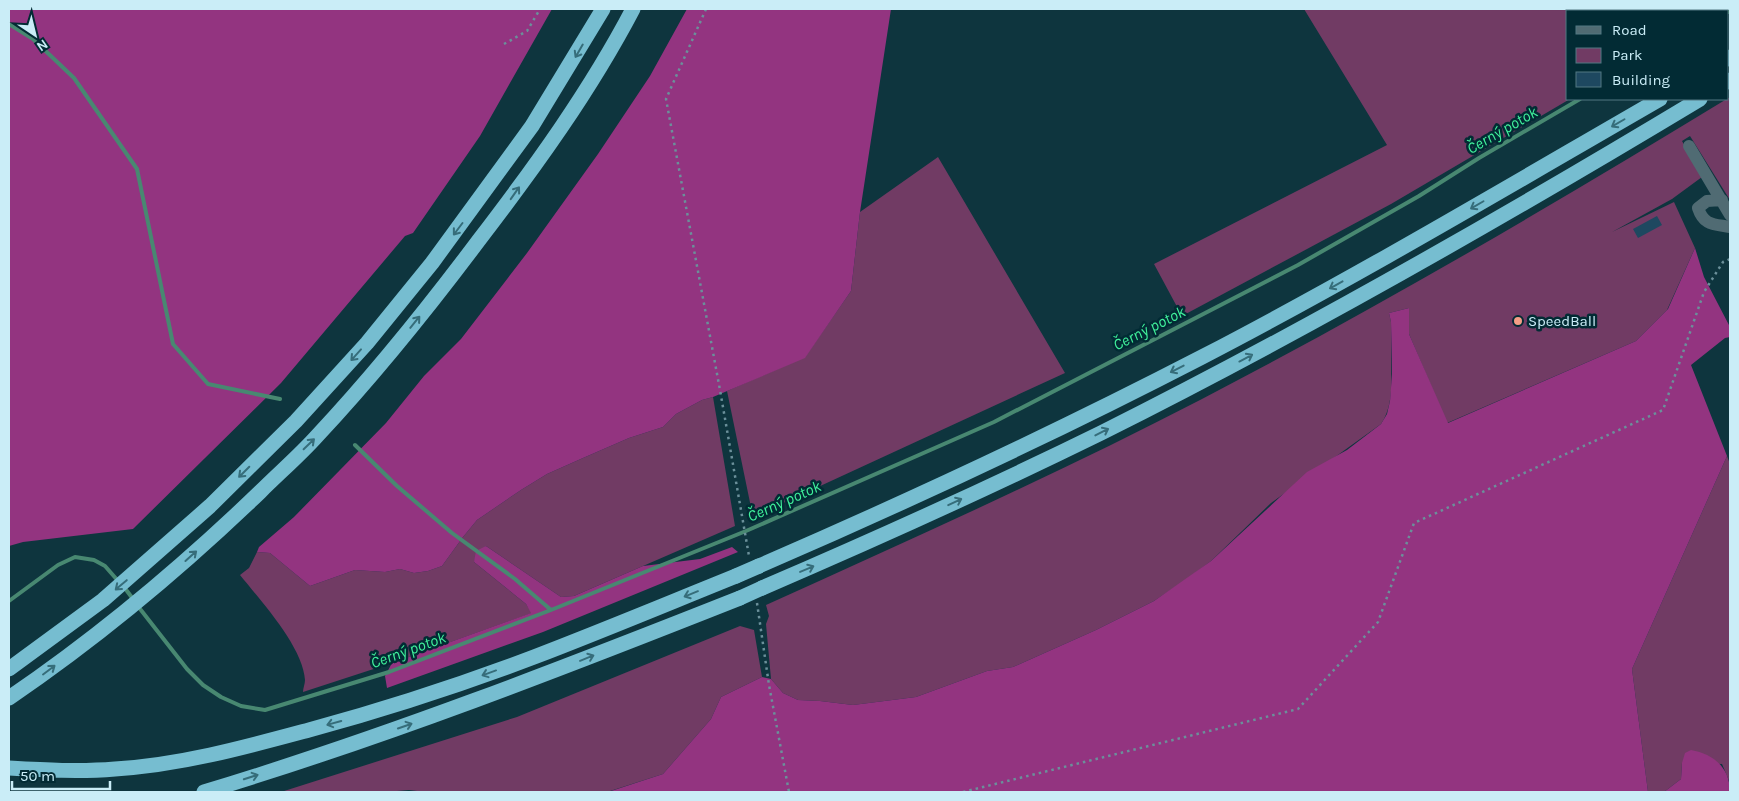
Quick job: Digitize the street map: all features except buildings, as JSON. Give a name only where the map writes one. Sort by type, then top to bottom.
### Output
[{"type":"highway","points":[[9,669],[103,600],[210,506],[283,434],[367,343],[432,263],[532,126],[603,9]]},
{"type":"highway","points":[[9,698],[155,589],[225,526],[316,437],[385,360],[511,199],[569,115],[633,9]]},
{"type":"highway","points":[[9,768],[115,770],[162,764],[252,745],[369,714],[535,657],[736,576],[754,561],[975,470],[1204,356],[1444,224],[1658,100]]},
{"type":"highway","points":[[204,792],[436,715],[541,676],[740,598],[867,543],[984,489],[1109,429],[1214,375],[1455,243],[1698,100]]},
{"type":"street","points":[[1689,146],[1730,215]]},
{"type":"street","points":[[1722,200],[1706,201],[1698,208],[1701,216],[1708,223],[1730,227]]},
{"type":"path","points":[[504,44],[527,30],[540,9]]},
{"type":"path","points":[[706,9],[666,99],[754,561]]},
{"type":"path","points":[[963,792],[1298,709],[1378,622],[1414,523],[1663,410],[1704,292],[1723,262],[1730,258]]},
{"type":"path","points":[[758,608],[769,685],[788,792]]},
{"type":"green space","points":[[1304,9],[1595,10],[1566,10],[1566,100],[1568,100],[1391,204],[1182,316],[1154,264],[1387,145]]},
{"type":"green space","points":[[1729,98],[1730,200],[1690,136],[1682,141],[1702,177],[1672,199],[1612,232],[1674,202],[1695,248],[1667,310],[1636,341],[1447,423],[1409,334],[1409,308],[1389,313],[1391,322],[1391,392],[1388,409],[1381,424],[1271,503],[1211,561],[1154,601],[1096,630],[1013,667],[987,671],[916,697],[853,705],[798,700],[783,693],[771,679],[766,624],[769,616],[766,605],[1040,479],[1269,364],[1469,252],[1725,100],[1729,100]]},
{"type":"green space","points":[[938,157],[1065,373],[753,517],[727,391],[805,357],[851,291],[860,212]]},
{"type":"green space","points":[[713,397],[735,526],[574,596],[561,597],[486,546],[474,562],[526,604],[532,613],[392,663],[303,692],[305,680],[297,653],[280,625],[240,575],[249,568],[257,552],[270,553],[310,586],[355,570],[385,572],[400,569],[414,573],[442,566],[477,520],[521,490],[547,474],[583,458],[629,438],[663,427],[676,414],[702,400]]},
{"type":"green space","points":[[1727,456],[1730,464],[1730,783],[1722,764],[1682,763],[1681,779],[1664,792],[1648,792],[1632,669]]},
{"type":"green space","points":[[740,626],[754,630],[762,677],[721,697],[711,719],[663,774],[607,792],[425,792],[409,790],[385,792],[281,792],[517,717]]},
{"type":"shaded area","points":[[9,9],[552,9],[480,136],[413,233],[405,236],[281,383],[133,529],[23,542],[9,546]]},
{"type":"shaded area","points":[[687,9],[891,9],[860,212],[851,291],[805,358],[702,400],[676,414],[663,427],[629,438],[547,474],[477,520],[442,566],[428,571],[414,573],[400,569],[385,572],[355,570],[310,586],[270,553],[257,552],[259,547],[294,517],[386,423],[424,376],[461,339],[527,253],[598,154],[650,76]]},
{"type":"shaded area","points":[[1695,248],[1704,277],[1730,327],[1730,337],[1725,338],[1691,365],[1727,456],[1632,669],[1648,792],[608,792],[663,774],[711,719],[721,697],[762,677],[771,679],[783,693],[798,700],[853,705],[916,697],[987,671],[1013,667],[1096,630],[1154,601],[1211,561],[1307,472],[1347,450],[1381,424],[1387,414],[1390,401],[1392,374],[1391,322],[1389,313],[1409,308],[1409,334],[1448,423],[1636,341],[1668,309]]},
{"type":"shaded area","points":[[486,546],[561,597],[574,596],[643,566],[700,559],[732,547],[738,552],[543,632],[387,688],[385,676],[392,663],[531,613],[526,604],[474,562],[476,551]]},
{"type":"shaded area","points":[[1691,750],[1707,755],[1724,769],[1730,792],[1664,792],[1681,779],[1685,753]]},
{"type":"waterway","points":[[9,24],[33,39],[74,78],[137,169],[173,344],[208,384],[280,399]]},
{"type":"waterway","name":"Černý potok","points":[[137,605],[187,669],[203,685],[221,697],[241,706],[265,710],[389,672],[551,610],[746,531],[994,422],[1298,265],[1419,196],[1479,158],[1578,100]]},
{"type":"waterway","points":[[355,445],[397,486],[452,533],[515,579],[551,610]]},
{"type":"waterway","name":"Černý potok","points":[[9,601],[58,565],[75,557],[94,560],[105,566],[119,582]]},
{"type":"waterway","name":"Černý potok","points":[[124,587],[133,599]]},
{"type":"place","name":"SpeedBall","points":[[1518,321]]}]
